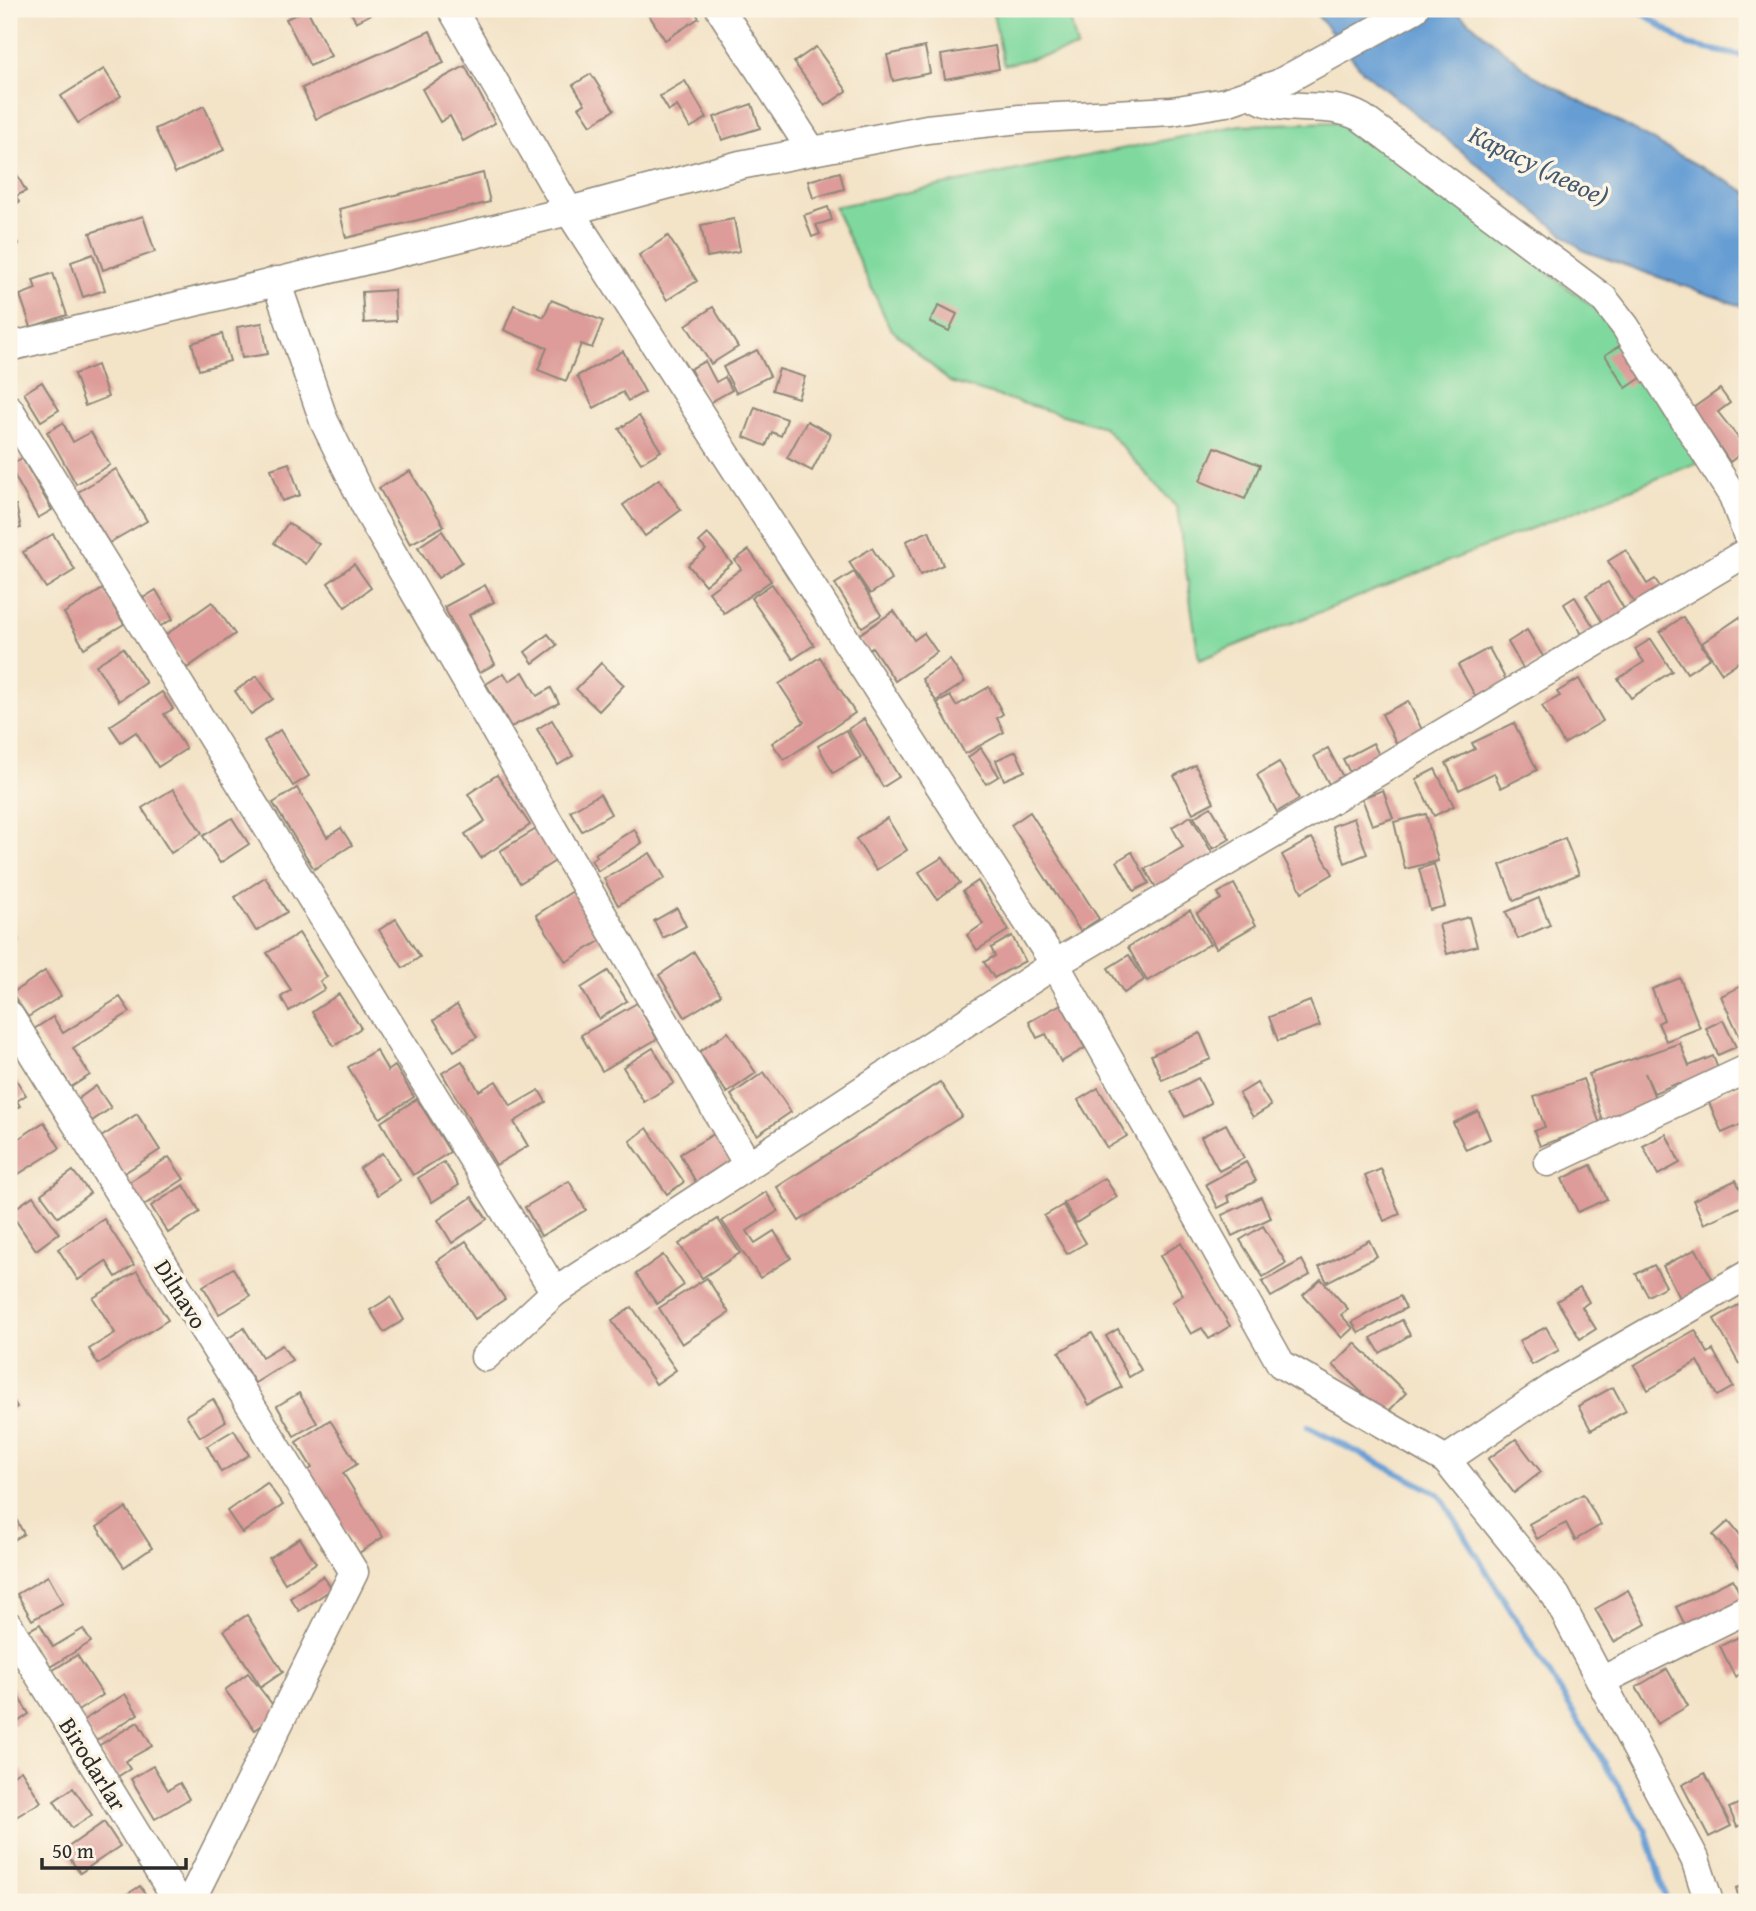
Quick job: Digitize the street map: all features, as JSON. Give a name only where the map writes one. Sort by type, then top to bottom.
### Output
[{"type":"street","points":[[452,9],[569,211],[1055,964],[1281,1364],[1446,1460],[1556,1596],[1603,1680],[1700,1871],[1709,1902]]},
{"type":"street","points":[[720,9],[811,151]]},
{"type":"street","points":[[9,347],[569,211],[740,165],[927,130],[1020,119],[1172,111],[1252,94],[1320,63],[1414,9]]},
{"type":"street","points":[[1252,94],[1266,105],[1348,110],[1363,118],[1604,299],[1625,326],[1733,496],[1747,534]]},
{"type":"street","points":[[276,281],[324,421],[370,515],[748,1164]]},
{"type":"street","points":[[9,409],[555,1292]]},
{"type":"street","points":[[485,1357],[555,1292],[1055,964],[1747,552]]},
{"type":"street","name":"Dilnavo","points":[[9,1016],[354,1572],[190,1902]]},
{"type":"street","points":[[1548,1162],[1747,1069]]},
{"type":"street","points":[[1446,1460],[1555,1386],[1747,1275]]},
{"type":"street","points":[[1603,1680],[1747,1609]]},
{"type":"street","name":"Birodarlar","points":[[9,1626],[178,1902]]},
{"type":"green space","points":[[992,9],[1068,9],[1077,48],[1004,65]]},
{"type":"green space","points":[[1339,122],[1388,152],[1603,314],[1699,462],[1199,660],[1177,508],[1104,427],[950,382],[890,328],[834,207],[1240,125]]},
{"type":"water","name":"Карасу (левое)","points":[[1312,9],[1454,9],[1533,75],[1747,192],[1747,308],[1584,251],[1363,71]]},
{"type":"building","points":[[307,9],[331,56],[310,66],[286,19]]},
{"type":"building","points":[[349,9],[381,9],[356,22]]},
{"type":"building","points":[[645,9],[693,9],[699,18],[665,40]]},
{"type":"building","points":[[430,31],[444,63],[316,119],[302,88]]},
{"type":"building","points":[[995,46],[999,69],[945,79],[941,55]]},
{"type":"building","points":[[816,47],[847,91],[825,106],[794,62]]},
{"type":"building","points":[[925,47],[930,73],[893,81],[887,55]]},
{"type":"building","points":[[465,66],[495,123],[463,141],[450,116],[440,122],[422,89]]},
{"type":"building","points":[[104,69],[121,96],[78,123],[61,96]]},
{"type":"building","points":[[591,74],[614,110],[591,125],[579,107],[585,104],[573,85]]},
{"type":"building","points":[[685,81],[707,118],[690,128],[677,106],[669,111],[660,96]]},
{"type":"building","points":[[752,104],[760,128],[722,140],[714,117]]},
{"type":"building","points":[[204,106],[224,150],[175,173],[155,129]]},
{"type":"building","points":[[9,161],[26,191],[16,196],[19,202],[9,208]]},
{"type":"building","points":[[840,172],[844,189],[813,198],[808,181]]},
{"type":"building","points":[[483,173],[490,202],[346,238],[339,209]]},
{"type":"building","points":[[828,207],[832,220],[816,225],[820,234],[812,237],[804,215]]},
{"type":"building","points":[[143,216],[155,252],[103,270],[90,233]]},
{"type":"building","points":[[734,219],[740,251],[707,257],[701,225]]},
{"type":"building","points":[[9,230],[19,244],[9,251]]},
{"type":"building","points":[[668,236],[697,281],[667,300],[639,255]]},
{"type":"building","points":[[93,254],[105,290],[83,297],[71,262]]},
{"type":"building","points":[[53,273],[67,315],[31,327],[20,295],[36,289],[33,280]]},
{"type":"building","points":[[394,290],[396,321],[364,323],[362,292]]},
{"type":"building","points":[[551,300],[603,321],[592,348],[581,344],[566,381],[538,370],[547,348],[504,330],[514,305],[544,317]]},
{"type":"building","points":[[939,305],[957,314],[949,331],[930,322]]},
{"type":"building","points":[[713,307],[738,347],[711,364],[686,325]]},
{"type":"building","points":[[262,323],[268,354],[242,358],[237,327]]},
{"type":"building","points":[[222,334],[230,361],[199,370],[192,343]]},
{"type":"building","points":[[1621,345],[1641,378],[1626,388],[1605,355]]},
{"type":"building","points":[[757,350],[770,376],[736,393],[723,367]]},
{"type":"building","points":[[623,351],[645,392],[628,401],[623,392],[594,408],[577,376]]},
{"type":"building","points":[[705,361],[716,382],[725,377],[732,390],[709,403],[690,369]]},
{"type":"building","points":[[97,365],[108,397],[85,406],[74,374]]},
{"type":"building","points":[[779,369],[805,377],[798,398],[772,390]]},
{"type":"building","points":[[42,382],[59,410],[41,421],[24,393]]},
{"type":"building","points":[[1720,389],[1730,403],[1718,412],[1747,449],[1730,462],[1693,408]]},
{"type":"building","points":[[755,407],[787,419],[781,436],[772,432],[766,446],[744,437]]},
{"type":"building","points":[[639,416],[661,451],[641,463],[619,429]]},
{"type":"building","points":[[807,421],[831,434],[812,471],[787,458]]},
{"type":"building","points":[[63,423],[73,442],[91,432],[110,465],[76,484],[47,432]]},
{"type":"building","points":[[1215,447],[1260,465],[1245,499],[1200,481]]},
{"type":"building","points":[[1747,456],[1747,475],[1739,460]]},
{"type":"building","points":[[22,458],[52,510],[38,518],[9,466]]},
{"type":"building","points":[[289,463],[300,495],[282,501],[271,469]]},
{"type":"building","points":[[116,469],[147,521],[109,543],[78,492]]},
{"type":"building","points":[[410,471],[444,526],[410,544],[379,488]]},
{"type":"building","points":[[659,479],[681,510],[645,536],[623,505]]},
{"type":"building","points":[[16,505],[21,528],[9,531],[9,507]]},
{"type":"building","points":[[288,523],[319,544],[306,564],[274,543]]},
{"type":"building","points":[[442,531],[462,562],[438,578],[418,547]]},
{"type":"building","points":[[929,531],[943,565],[920,575],[906,541]]},
{"type":"building","points":[[53,534],[75,570],[46,588],[23,552]]},
{"type":"building","points":[[708,534],[732,563],[705,585],[688,565],[706,550],[699,542]]},
{"type":"building","points":[[872,548],[892,580],[870,594],[849,562]]},
{"type":"building","points":[[749,550],[771,581],[724,613],[709,592],[741,569],[735,560]]},
{"type":"building","points":[[1626,550],[1647,584],[1655,579],[1663,591],[1637,607],[1608,561]]},
{"type":"building","points":[[354,564],[371,588],[345,607],[328,583]]},
{"type":"building","points":[[854,572],[881,615],[862,627],[835,584]]},
{"type":"building","points":[[1608,582],[1627,614],[1605,627],[1586,595]]},
{"type":"building","points":[[772,584],[814,645],[793,659],[751,598]]},
{"type":"building","points":[[485,585],[494,602],[469,615],[495,664],[479,673],[444,607]]},
{"type":"building","points":[[103,589],[124,624],[84,648],[64,613]]},
{"type":"building","points":[[156,590],[173,619],[159,627],[143,598]]},
{"type":"building","points":[[1575,597],[1595,629],[1583,636],[1564,604]]},
{"type":"building","points":[[212,602],[235,634],[187,668],[164,636]]},
{"type":"building","points":[[894,611],[914,640],[924,633],[937,652],[895,681],[872,647],[867,651],[857,636]]},
{"type":"building","points":[[1683,617],[1710,658],[1687,673],[1660,632]]},
{"type":"building","points":[[1740,617],[1747,628],[1747,656],[1722,673],[1702,643]]},
{"type":"building","points":[[1527,630],[1544,658],[1524,670],[1508,642]]},
{"type":"building","points":[[548,634],[557,645],[533,663],[525,652]]},
{"type":"building","points":[[1651,639],[1672,671],[1631,698],[1618,679],[1644,662],[1635,649]]},
{"type":"building","points":[[123,648],[146,683],[119,701],[96,665]]},
{"type":"building","points":[[1489,648],[1507,682],[1477,699],[1458,665]]},
{"type":"building","points":[[820,657],[855,713],[784,760],[772,743],[804,722],[779,684]]},
{"type":"building","points":[[950,660],[965,682],[936,701],[922,679]]},
{"type":"building","points":[[601,663],[624,685],[599,711],[576,689]]},
{"type":"building","points":[[523,672],[537,696],[551,688],[559,703],[511,727],[486,684],[504,673],[509,681]]},
{"type":"building","points":[[257,676],[273,699],[251,714],[235,691]]},
{"type":"building","points":[[1579,679],[1603,721],[1564,744],[1542,706],[1560,696],[1557,692]]},
{"type":"building","points":[[989,687],[1003,714],[997,718],[1004,732],[965,754],[937,703],[950,696],[956,706]]},
{"type":"building","points":[[162,692],[173,709],[164,714],[186,749],[158,767],[136,732],[121,742],[110,726]]},
{"type":"building","points":[[1408,701],[1424,734],[1398,747],[1382,714]]},
{"type":"building","points":[[864,719],[899,777],[883,787],[848,729]]},
{"type":"building","points":[[552,720],[573,756],[558,765],[537,729]]},
{"type":"building","points":[[1514,723],[1537,770],[1501,788],[1494,773],[1459,790],[1446,763],[1475,749],[1472,743]]},
{"type":"building","points":[[280,730],[309,776],[293,786],[264,741]]},
{"type":"building","points":[[846,730],[861,757],[833,773],[818,746]]},
{"type":"building","points":[[1373,743],[1382,761],[1352,777],[1343,759]]},
{"type":"building","points":[[981,748],[999,776],[986,784],[968,757]]},
{"type":"building","points":[[1328,748],[1345,781],[1331,788],[1314,756]]},
{"type":"building","points":[[1016,751],[1025,771],[1004,780],[996,760]]},
{"type":"building","points":[[1279,762],[1299,799],[1277,812],[1257,775]]},
{"type":"building","points":[[1195,765],[1214,802],[1193,813],[1174,776]]},
{"type":"building","points":[[1435,769],[1454,806],[1434,816],[1416,779]]},
{"type":"building","points":[[497,775],[530,825],[481,858],[465,834],[485,821],[468,794]]},
{"type":"building","points":[[297,788],[327,837],[341,828],[352,845],[314,869],[273,803]]},
{"type":"building","points":[[173,789],[202,833],[171,853],[142,808]]},
{"type":"building","points":[[1383,790],[1393,818],[1372,825],[1362,798]]},
{"type":"building","points":[[600,794],[611,814],[582,831],[570,811]]},
{"type":"building","points":[[1211,807],[1230,839],[1213,849],[1194,817]]},
{"type":"building","points":[[1030,812],[1099,919],[1080,931],[1011,825]]},
{"type":"building","points":[[1426,814],[1438,861],[1405,869],[1394,822]]},
{"type":"building","points":[[1191,816],[1215,858],[1158,891],[1145,869],[1183,847],[1172,827]]},
{"type":"building","points":[[232,818],[249,844],[220,863],[203,836]]},
{"type":"building","points":[[887,818],[907,850],[876,870],[856,839]]},
{"type":"building","points":[[1354,818],[1367,854],[1345,863],[1332,826]]},
{"type":"building","points":[[538,828],[557,860],[520,883],[500,851]]},
{"type":"building","points":[[634,829],[642,843],[598,871],[591,860],[597,856],[595,854]]},
{"type":"building","points":[[1312,838],[1333,874],[1302,892],[1282,855]]},
{"type":"building","points":[[1565,838],[1579,874],[1514,901],[1500,865]]},
{"type":"building","points":[[1132,852],[1149,883],[1134,891],[1117,861]]},
{"type":"building","points":[[650,853],[665,878],[618,905],[604,879]]},
{"type":"building","points":[[943,857],[960,883],[937,899],[919,872]]},
{"type":"building","points":[[1434,864],[1445,906],[1430,910],[1419,869]]},
{"type":"building","points":[[265,877],[287,912],[256,931],[235,897]]},
{"type":"building","points":[[978,881],[1009,930],[977,950],[967,935],[983,924],[963,891]]},
{"type":"building","points":[[1234,884],[1256,925],[1216,948],[1197,913],[1221,899],[1218,893]]},
{"type":"building","points":[[573,891],[603,939],[566,962],[536,915]]},
{"type":"building","points":[[1539,898],[1550,925],[1518,939],[1506,912]]},
{"type":"building","points":[[677,908],[686,926],[663,938],[654,921]]},
{"type":"building","points":[[1190,910],[1210,944],[1147,981],[1128,947]]},
{"type":"building","points":[[1469,917],[1477,946],[1447,954],[1439,925]]},
{"type":"building","points":[[396,919],[420,957],[403,968],[379,930]]},
{"type":"building","points":[[9,926],[16,937],[9,942]]},
{"type":"building","points":[[299,933],[327,977],[320,981],[325,989],[289,1011],[281,997],[291,990],[267,953]]},
{"type":"building","points":[[1012,936],[1025,961],[994,978],[984,962],[995,956],[991,948]]},
{"type":"building","points":[[694,952],[721,995],[685,1017],[659,975]]},
{"type":"building","points":[[1129,955],[1144,980],[1124,993],[1108,968]]},
{"type":"building","points":[[45,971],[61,996],[28,1017],[12,993]]},
{"type":"building","points":[[608,971],[627,1001],[599,1019],[581,988]]},
{"type":"building","points":[[1680,978],[1700,1028],[1666,1041],[1658,1023],[1664,1020],[1652,989]]},
{"type":"building","points":[[1747,983],[1747,1053],[1721,996]]},
{"type":"building","points":[[339,994],[361,1028],[334,1046],[312,1012]]},
{"type":"building","points":[[120,997],[130,1012],[73,1048],[90,1075],[71,1087],[34,1029],[53,1017],[63,1033]]},
{"type":"building","points":[[1310,1001],[1320,1026],[1278,1041],[1269,1017]]},
{"type":"building","points":[[637,1003],[657,1039],[602,1071],[581,1035]]},
{"type":"building","points":[[1061,1004],[1085,1048],[1061,1062],[1046,1034],[1037,1038],[1029,1022]]},
{"type":"building","points":[[457,1005],[477,1037],[454,1051],[434,1020]]},
{"type":"building","points":[[1723,1020],[1736,1047],[1718,1055],[1706,1028]]},
{"type":"building","points":[[728,1032],[756,1073],[727,1093],[699,1052]]},
{"type":"building","points":[[1200,1033],[1211,1059],[1162,1080],[1151,1055]]},
{"type":"building","points":[[1680,1043],[1689,1066],[1713,1056],[1720,1074],[1681,1090],[1678,1083],[1654,1093],[1645,1073],[1657,1103],[1604,1125],[1589,1074]]},
{"type":"building","points":[[653,1048],[674,1083],[644,1102],[623,1067]]},
{"type":"building","points":[[376,1050],[388,1071],[395,1066],[414,1097],[380,1118],[348,1067]]},
{"type":"building","points":[[462,1061],[479,1091],[496,1081],[511,1106],[539,1090],[546,1102],[514,1122],[528,1146],[496,1165],[442,1073]]},
{"type":"building","points":[[764,1072],[791,1112],[757,1135],[731,1095]]},
{"type":"building","points":[[13,1075],[26,1095],[17,1101],[20,1106],[9,1112],[9,1077]]},
{"type":"building","points":[[1198,1078],[1211,1103],[1185,1117],[1171,1092]]},
{"type":"building","points":[[1583,1079],[1600,1124],[1540,1146],[1534,1131],[1545,1127],[1534,1097]]},
{"type":"building","points":[[940,1082],[962,1116],[799,1221],[777,1187]]},
{"type":"building","points":[[1747,1082],[1747,1122],[1722,1133],[1708,1100]]},
{"type":"building","points":[[1257,1083],[1271,1106],[1253,1117],[1239,1094]]},
{"type":"building","points":[[96,1086],[111,1108],[92,1121],[78,1099]]},
{"type":"building","points":[[1098,1088],[1127,1136],[1107,1148],[1078,1100]]},
{"type":"building","points":[[417,1099],[450,1152],[413,1175],[381,1122]]},
{"type":"building","points":[[1478,1111],[1490,1139],[1466,1150],[1453,1123]]},
{"type":"building","points":[[137,1114],[160,1150],[121,1175],[98,1139]]},
{"type":"building","points":[[44,1122],[60,1148],[9,1180],[9,1145]]},
{"type":"building","points":[[1226,1124],[1244,1158],[1219,1171],[1201,1137]]},
{"type":"building","points":[[647,1128],[684,1182],[667,1194],[630,1141]]},
{"type":"building","points":[[714,1134],[731,1164],[697,1184],[680,1154]]},
{"type":"building","points":[[1666,1134],[1680,1163],[1658,1175],[1643,1146]]},
{"type":"building","points":[[382,1153],[400,1180],[378,1195],[360,1168]]},
{"type":"building","points":[[169,1157],[184,1179],[141,1207],[126,1184]]},
{"type":"building","points":[[444,1162],[459,1185],[432,1202],[418,1178]]},
{"type":"building","points":[[1246,1162],[1256,1181],[1227,1196],[1230,1202],[1218,1208],[1206,1184]]},
{"type":"building","points":[[1591,1165],[1607,1199],[1578,1212],[1562,1179]]},
{"type":"building","points":[[1381,1169],[1400,1214],[1384,1221],[1365,1176]]},
{"type":"building","points":[[73,1171],[90,1193],[58,1217],[41,1194]]},
{"type":"building","points":[[1105,1178],[1117,1197],[1076,1223],[1064,1203]]},
{"type":"building","points":[[1736,1180],[1747,1204],[1704,1224],[1693,1200]]},
{"type":"building","points":[[569,1181],[586,1210],[541,1236],[525,1207]]},
{"type":"building","points":[[184,1185],[200,1212],[168,1233],[151,1206]]},
{"type":"building","points":[[766,1192],[778,1211],[747,1231],[755,1243],[774,1231],[791,1258],[760,1278],[722,1221]]},
{"type":"building","points":[[33,1196],[59,1233],[36,1250],[10,1212]]},
{"type":"building","points":[[472,1197],[487,1219],[452,1243],[438,1220]]},
{"type":"building","points":[[1261,1197],[1271,1218],[1232,1236],[1222,1215]]},
{"type":"building","points":[[1063,1205],[1086,1243],[1067,1254],[1044,1216]]},
{"type":"building","points":[[104,1219],[134,1265],[116,1277],[106,1261],[78,1280],[58,1249]]},
{"type":"building","points":[[718,1219],[740,1253],[702,1278],[679,1244]]},
{"type":"building","points":[[1263,1226],[1286,1263],[1263,1277],[1240,1240]]},
{"type":"building","points":[[1369,1240],[1377,1256],[1327,1282],[1319,1267]]},
{"type":"building","points":[[466,1241],[505,1299],[475,1319],[437,1261]]},
{"type":"building","points":[[1181,1243],[1230,1326],[1209,1339],[1202,1328],[1191,1334],[1172,1302],[1183,1295],[1160,1256]]},
{"type":"building","points":[[1696,1249],[1714,1282],[1681,1300],[1663,1266]]},
{"type":"building","points":[[663,1255],[684,1285],[657,1304],[636,1274]]},
{"type":"building","points":[[1302,1260],[1310,1275],[1271,1297],[1262,1282]]},
{"type":"building","points":[[1654,1265],[1666,1286],[1648,1296],[1636,1274]]},
{"type":"building","points":[[233,1268],[250,1296],[219,1314],[203,1286]]},
{"type":"building","points":[[137,1271],[168,1320],[98,1364],[89,1349],[115,1333],[93,1298]]},
{"type":"building","points":[[707,1278],[729,1313],[682,1344],[659,1308]]},
{"type":"building","points":[[1321,1279],[1348,1309],[1341,1315],[1353,1328],[1342,1338],[1303,1295]]},
{"type":"building","points":[[1580,1287],[1589,1302],[1582,1307],[1596,1329],[1580,1339],[1557,1301]]},
{"type":"building","points":[[1400,1296],[1406,1308],[1359,1333],[1352,1322]]},
{"type":"building","points":[[391,1297],[404,1320],[384,1332],[370,1310]]},
{"type":"building","points":[[1747,1300],[1747,1360],[1739,1364],[1714,1319]]},
{"type":"building","points":[[632,1307],[676,1370],[656,1384],[612,1321]]},
{"type":"building","points":[[1402,1320],[1410,1335],[1380,1353],[1371,1338]]},
{"type":"building","points":[[1546,1327],[1559,1350],[1532,1365],[1519,1341]]},
{"type":"building","points":[[244,1328],[262,1357],[282,1345],[292,1360],[255,1383],[227,1339]]},
{"type":"building","points":[[1118,1329],[1141,1370],[1129,1377],[1106,1336]]},
{"type":"building","points":[[1695,1330],[1708,1353],[1713,1350],[1733,1387],[1717,1396],[1698,1361],[1648,1390],[1634,1365]]},
{"type":"building","points":[[1092,1333],[1122,1387],[1089,1405],[1059,1352]]},
{"type":"building","points":[[1355,1343],[1406,1393],[1385,1415],[1333,1365]]},
{"type":"building","points":[[1613,1387],[1626,1411],[1591,1430],[1578,1406]]},
{"type":"building","points":[[299,1393],[317,1423],[294,1436],[277,1406]]},
{"type":"building","points":[[9,1394],[17,1407],[9,1412]]},
{"type":"building","points":[[213,1399],[226,1421],[200,1437],[186,1415]]},
{"type":"building","points":[[330,1420],[357,1464],[343,1473],[383,1537],[359,1553],[307,1471],[312,1468],[296,1442]]},
{"type":"building","points":[[234,1430],[249,1455],[221,1472],[207,1446]]},
{"type":"building","points":[[1516,1439],[1541,1472],[1514,1493],[1488,1459]]},
{"type":"building","points":[[267,1483],[283,1505],[242,1533],[227,1511]]},
{"type":"building","points":[[1583,1494],[1601,1525],[1575,1540],[1566,1523],[1537,1539],[1529,1524]]},
{"type":"building","points":[[9,1506],[24,1534],[9,1543]]},
{"type":"building","points":[[126,1508],[152,1548],[124,1567],[97,1527]]},
{"type":"building","points":[[1729,1521],[1747,1543],[1747,1576],[1713,1535]]},
{"type":"building","points":[[300,1538],[316,1563],[285,1583],[269,1558]]},
{"type":"building","points":[[48,1576],[63,1603],[32,1620],[17,1594]]},
{"type":"building","points":[[323,1576],[332,1589],[299,1611],[290,1598]]},
{"type":"building","points":[[1733,1579],[1743,1601],[1687,1629],[1676,1607]]},
{"type":"building","points":[[1628,1590],[1646,1624],[1614,1642],[1595,1609]]},
{"type":"building","points":[[247,1615],[283,1672],[261,1687],[224,1630]]},
{"type":"building","points":[[40,1624],[53,1647],[83,1629],[91,1642],[48,1668],[27,1631]]},
{"type":"building","points":[[1747,1633],[1747,1670],[1735,1677],[1720,1646]]},
{"type":"building","points":[[77,1655],[103,1695],[76,1712],[50,1672]]},
{"type":"building","points":[[1667,1669],[1688,1706],[1657,1724],[1636,1687]]},
{"type":"building","points":[[248,1673],[279,1713],[255,1730],[225,1690]]},
{"type":"building","points":[[9,1682],[29,1714],[9,1728]]},
{"type":"building","points":[[125,1694],[138,1714],[95,1741],[82,1721]]},
{"type":"building","points":[[138,1722],[152,1746],[125,1761],[130,1769],[117,1777],[98,1746]]},
{"type":"building","points":[[153,1766],[168,1790],[180,1783],[189,1799],[155,1819],[131,1779]]},
{"type":"building","points":[[21,1770],[41,1802],[9,1821],[9,1778]]},
{"type":"building","points":[[1705,1773],[1731,1826],[1709,1837],[1682,1785]]},
{"type":"building","points":[[73,1788],[92,1815],[72,1828],[54,1801]]},
{"type":"building","points":[[1747,1800],[1747,1822],[1737,1827],[1729,1808]]},
{"type":"building","points":[[104,1822],[120,1846],[80,1873],[64,1850]]},
{"type":"building","points":[[1747,1885],[1747,1902],[1740,1902],[1736,1888]]},
{"type":"building","points":[[140,1886],[151,1902],[115,1902]]},
{"type":"waterway","points":[[1637,9],[1688,45],[1747,57]]},
{"type":"waterway","points":[[1308,1427],[1439,1494],[1646,1831],[1667,1902]]}]
